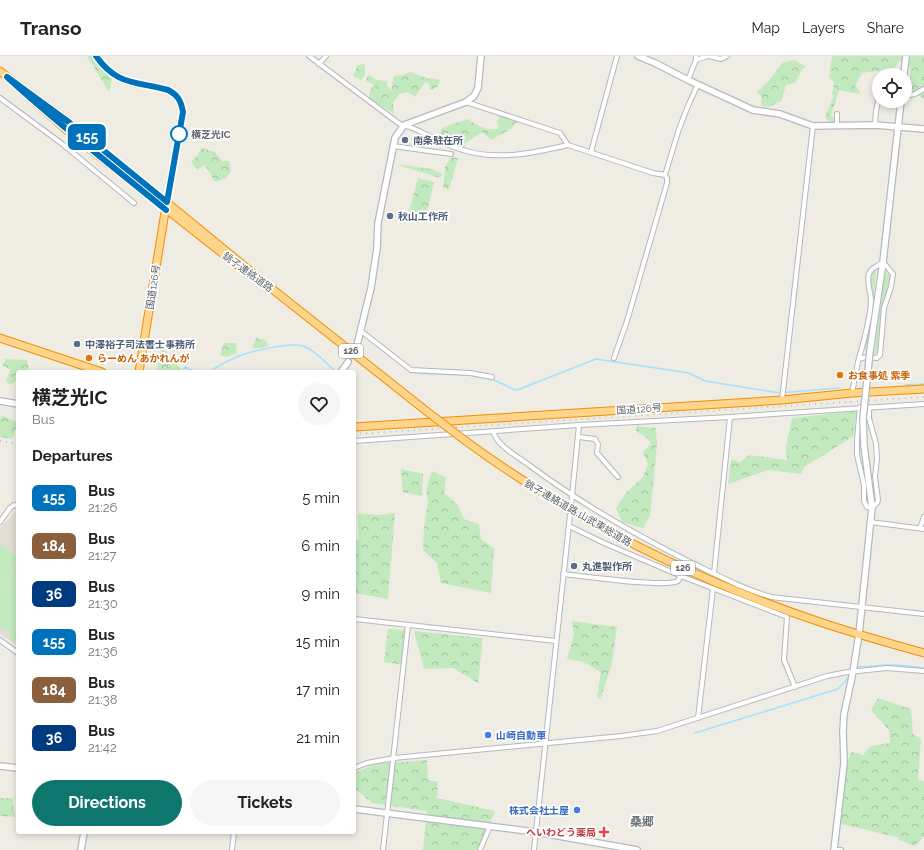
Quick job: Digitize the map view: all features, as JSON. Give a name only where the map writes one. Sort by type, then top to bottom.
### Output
[{"type":"highway","name":"126","points":[[0,71],[65,128],[166,210]]},
{"type":"highway","name":"126","points":[[7,77],[70,123],[167,202]]},
{"type":"highway","name":"国道126号","points":[[139,370],[167,202]]},
{"type":"highway","name":"銚子連絡道路","points":[[167,202],[276,292]]},
{"type":"highway","name":"銚子連絡道路","points":[[166,210],[232,262],[276,292]]},
{"type":"highway","name":"銚子連絡道路;山武東総道路","points":[[276,292],[463,439],[539,492],[581,517],[647,551],[712,581],[756,599],[817,621],[924,653]]},
{"type":"highway","points":[[0,338],[96,370]]},
{"type":"highway","name":"国道126号","points":[[356,427],[782,395],[924,389]]},
{"type":"street","points":[[96,56],[106,69],[118,78],[168,90],[173,92],[180,100],[183,112],[167,202]]},
{"type":"street","points":[[309,56],[404,126],[410,127],[462,150],[486,155],[528,154],[568,145],[654,173],[665,175]]},
{"type":"street","points":[[319,64],[326,56]]},
{"type":"street","points":[[356,345],[371,288],[377,248],[378,223],[395,138],[404,126],[466,102],[474,96],[478,88],[481,56]]},
{"type":"street","points":[[591,152],[617,56]]},
{"type":"street","points":[[638,56],[753,110],[780,114],[813,126],[875,125],[924,129]]},
{"type":"street","points":[[688,80],[696,58],[708,56],[721,59],[727,56]]},
{"type":"street","points":[[905,68],[906,56]]},
{"type":"street","points":[[614,358],[667,183],[667,178],[665,175],[679,129],[698,84]]},
{"type":"street","points":[[912,95],[924,89]]},
{"type":"street","points":[[0,98],[61,143],[134,203]]},
{"type":"street","points":[[466,102],[560,133],[568,145]]},
{"type":"street","points":[[875,125],[877,108]]},
{"type":"street","points":[[842,850],[833,850],[844,763],[844,714],[859,634],[872,508],[864,444],[864,418],[870,351],[883,262],[900,108]]},
{"type":"street","points":[[837,114],[837,126]]},
{"type":"street","points":[[782,395],[813,126]]},
{"type":"street","points":[[393,146],[451,154]]},
{"type":"street","points":[[852,393],[870,308],[871,300],[868,280],[869,274],[871,269],[883,262]]},
{"type":"street","points":[[859,358],[877,358],[880,355],[884,308],[894,274],[883,262]]},
{"type":"street","points":[[360,331],[411,370],[470,372],[492,377]]},
{"type":"street","points":[[342,370],[348,362]]},
{"type":"street","points":[[0,401],[16,404]]},
{"type":"street","points":[[356,441],[580,425],[730,418],[860,407],[924,404]]},
{"type":"street","points":[[860,407],[857,455],[864,485],[865,504],[867,507],[872,508]]},
{"type":"street","points":[[869,407],[869,418],[876,444],[877,458],[875,477],[877,503],[872,508]]},
{"type":"street","points":[[714,574],[730,418]]},
{"type":"street","points":[[571,506],[580,425]]},
{"type":"street","points":[[493,431],[496,440],[508,450],[572,496],[650,542],[714,574],[758,593],[771,597],[924,614]]},
{"type":"street","points":[[579,438],[595,440],[598,444],[597,453],[618,477]]},
{"type":"street","points":[[0,521],[10,508],[16,506]]},
{"type":"street","points":[[534,850],[570,515]]},
{"type":"street","points":[[870,522],[922,528],[924,517]]},
{"type":"street","points":[[569,526],[604,543],[681,576],[787,617],[784,660],[795,687]]},
{"type":"street","points":[[563,574],[640,582],[670,583],[678,581],[681,576]]},
{"type":"street","points":[[698,718],[713,589]]},
{"type":"street","points":[[356,619],[556,641]]},
{"type":"street","points":[[383,850],[408,625]]},
{"type":"street","points":[[0,642],[16,652]]},
{"type":"street","points":[[356,767],[372,761],[394,758],[656,732],[827,676],[887,668],[924,671]]},
{"type":"street","points":[[0,766],[16,768]]},
{"type":"street","points":[[356,809],[536,832],[637,850]]},
{"type":"street","points":[[482,849],[490,826]]},
{"type":"street","points":[[82,850],[84,834]]},
{"type":"street","points":[[232,850],[234,834]]},
{"type":"shaded area","points":[[16,512],[16,645],[0,634],[0,528]]},
{"type":"green space","points":[[87,56],[91,56],[98,67],[112,78],[109,92]]},
{"type":"green space","points":[[832,56],[924,56],[924,99],[912,91],[912,68],[900,61],[894,68],[872,68],[872,72],[862,73],[855,86],[860,91],[859,94],[839,90],[831,115],[836,121],[835,123],[830,122],[825,117],[834,95],[832,95],[834,82],[829,78]]},
{"type":"green space","points":[[795,60],[806,67],[802,69],[795,83],[786,85],[781,101],[769,107],[761,106],[762,96],[756,92],[764,86],[782,63]]},
{"type":"green space","points":[[365,64],[365,74],[361,80],[353,76],[358,65]]},
{"type":"green space","points":[[410,72],[429,79],[440,80],[438,86],[432,90],[429,89],[430,84],[425,82],[415,97],[408,92],[399,94],[393,103],[394,114],[369,98],[371,88],[375,86],[366,81],[368,75],[376,80],[387,81],[387,86],[391,90],[394,76],[403,75]]},
{"type":"green space","points":[[500,115],[518,121],[511,129],[491,140],[482,132],[464,144],[466,148],[443,140],[440,134],[442,128],[467,119],[486,128],[499,128],[497,121]]},
{"type":"green space","points":[[201,148],[215,152],[222,161],[229,161],[231,171],[226,178],[215,182],[205,165],[197,170],[191,162],[198,155]]},
{"type":"green space","points":[[451,157],[458,158],[449,189],[443,188],[445,167]]},
{"type":"green space","points":[[396,164],[432,169],[442,174],[440,178]]},
{"type":"green space","points":[[418,178],[434,182],[426,216],[409,211]]},
{"type":"green space","points":[[876,271],[868,353],[865,349],[871,291],[870,280],[873,273]]},
{"type":"green space","points":[[885,272],[889,274],[890,282],[882,314],[879,351],[874,354]]},
{"type":"green space","points":[[256,338],[265,340],[269,345],[261,348],[252,348]]},
{"type":"green space","points":[[224,343],[237,343],[236,353],[227,357],[220,355]]},
{"type":"green space","points":[[161,350],[165,350],[181,369],[181,370],[156,370]]},
{"type":"green space","points":[[6,359],[27,360],[29,370],[16,370],[16,380],[11,385],[6,382],[10,370],[2,365]]},
{"type":"green space","points":[[857,411],[853,436],[805,466],[801,474],[768,470],[728,484],[731,460],[735,460],[739,463],[749,455],[787,460],[786,447],[792,418]]},
{"type":"green space","points":[[2,415],[16,422],[16,428],[12,439],[0,437],[0,419]]},
{"type":"green space","points":[[637,426],[656,428],[657,444],[650,516],[643,528],[622,522],[616,508],[627,492],[643,477],[648,464],[643,452],[651,444],[647,438],[636,431]]},
{"type":"green space","points":[[401,469],[423,474],[422,496],[403,492]]},
{"type":"green space","points":[[433,471],[446,478],[444,493],[457,504],[464,519],[479,524],[481,539],[494,548],[491,593],[441,583],[437,563],[423,550],[424,527],[428,501],[427,490]]},
{"type":"green space","points":[[358,513],[378,515],[395,513],[388,599],[356,593],[356,539],[359,540]]},
{"type":"green space","points":[[0,544],[16,556],[16,566],[0,588]]},
{"type":"green space","points":[[16,568],[16,638],[14,641],[8,636],[10,631],[0,627],[0,590]]},
{"type":"green space","points":[[572,621],[617,627],[612,663],[600,700],[597,696],[601,672],[583,662],[567,659],[574,635]]},
{"type":"green space","points":[[388,629],[408,630],[404,665],[384,662]]},
{"type":"green space","points":[[414,631],[483,638],[478,683],[453,668],[424,669]]},
{"type":"green space","points":[[878,698],[911,709],[913,734],[921,739],[918,779],[924,782],[924,836],[915,846],[899,840],[897,837],[841,824],[846,764],[851,752],[863,755],[871,746],[890,743],[889,730],[871,710]]},
{"type":"green space","points":[[427,760],[428,780],[438,782],[437,798],[495,811],[479,850],[423,850],[427,811],[372,803],[356,790],[356,772],[375,764]]},
{"type":"green space","points":[[0,798],[12,798],[15,817],[0,816]]},
{"type":"waterway","points":[[212,370],[227,361],[245,354],[289,345],[303,346],[312,350],[334,370]]},
{"type":"waterway","points":[[474,376],[494,380],[517,390],[596,359],[689,373],[705,381],[780,393],[839,388]]},
{"type":"waterway","points":[[183,370],[185,367],[192,370]]},
{"type":"waterway","points":[[414,373],[464,375]]},
{"type":"waterway","points":[[906,385],[924,384]]},
{"type":"waterway","points":[[856,670],[860,666],[885,665],[924,668]]},
{"type":"waterway","points":[[695,733],[838,689],[849,677]]},
{"type":"tunnel","points":[[348,362],[357,345]]},
{"type":"railway","points":[[356,434],[924,397]]},
{"type":"railway","points":[[0,441],[16,444]]},
{"type":"bus line","name":"155","points":[[96,56],[111,74],[118,78],[168,90],[173,92],[180,100],[183,112],[167,202],[70,123],[7,77],[71,134],[166,210]]},
{"type":"place","name":"横芝光IC","points":[[179,134]]},
{"type":"place","name":"南条駐在所","points":[[405,140]]},
{"type":"place","name":"秋山工作所","points":[[390,216]]},
{"type":"place","name":"中澤裕子司法書士事務所","points":[[77,344]]},
{"type":"place","name":"らーめん あかれんが","points":[[89,358]]},
{"type":"place","name":"お食事処 紫季","points":[[840,375]]},
{"type":"place","name":"丸進製作所","points":[[574,566]]},
{"type":"place","name":"山崎自動車","points":[[488,735]]},
{"type":"place","name":"株式会社土屋","points":[[577,810]]},
{"type":"place","name":"へいわどう薬局","points":[[604,832]]},
{"type":"district","name":"桑郷","points":[[642,822]]}]
